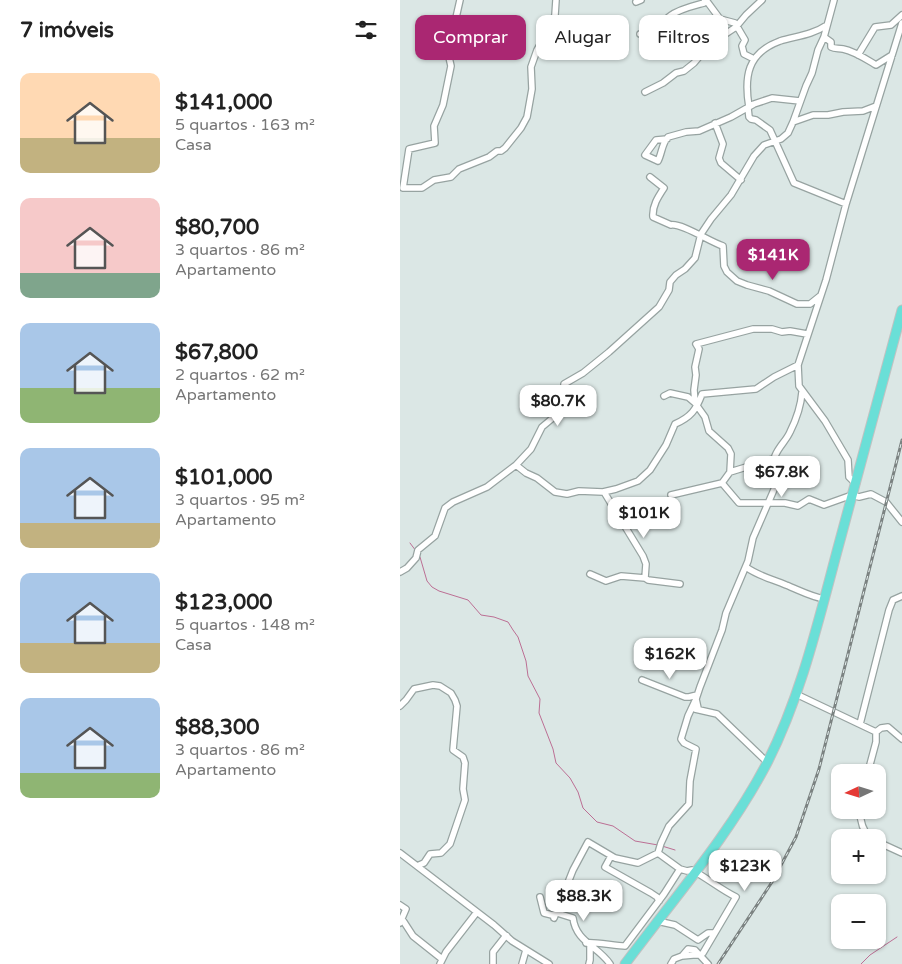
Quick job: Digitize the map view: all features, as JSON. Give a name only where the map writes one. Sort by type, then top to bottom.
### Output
[{"type":"highway","points":[[625,964],[696,872],[745,802],[767,762],[796,694],[809,657],[902,310]]},
{"type":"highway","points":[[874,414],[894,359],[902,330]]},
{"type":"street","points":[[460,0],[448,53],[451,66],[443,105],[433,132],[435,143],[409,149],[403,188],[422,188],[434,180],[451,177],[459,169],[489,157],[505,148],[527,117],[532,89],[531,67],[537,50],[549,31],[555,15],[556,0]]},
{"type":"street","points":[[671,15],[704,3],[706,0],[720,19],[732,21],[744,40],[742,46],[744,54],[754,59]]},
{"type":"street","points":[[645,92],[663,83],[676,73],[684,71],[694,63],[709,45],[736,27],[762,0]]},
{"type":"street","points":[[400,572],[407,568],[416,558],[418,550],[435,536],[445,508],[453,502],[487,486],[516,465],[531,449],[542,427],[554,417],[564,395],[564,384],[583,373],[609,352],[659,307],[669,290],[670,282],[695,258],[700,236],[711,219],[732,195],[754,156],[764,145],[781,139],[788,133],[812,73],[834,0]]},
{"type":"street","points":[[858,55],[876,27],[891,25],[902,15]]},
{"type":"street","points":[[856,484],[849,477],[848,460],[836,438],[799,386],[798,364],[821,294],[846,204],[902,22]]},
{"type":"street","points":[[827,25],[816,32],[781,41],[767,47],[754,59],[746,83],[748,108],[749,117],[770,130],[794,183],[846,204]]},
{"type":"street","points":[[824,37],[831,42],[831,48],[842,49],[858,55],[876,65],[892,56]]},
{"type":"street","points":[[667,138],[686,132],[699,131],[772,98],[800,101]]},
{"type":"street","points":[[793,122],[813,115],[863,111],[876,106]]},
{"type":"street","points":[[715,124],[723,144],[720,158],[721,163],[741,180]]},
{"type":"street","points":[[650,177],[664,188],[656,202],[653,217],[671,226],[676,224],[682,226],[723,246],[724,266],[727,272],[737,280],[769,291],[797,304],[810,304],[821,294]]},
{"type":"street","points":[[696,405],[694,390],[695,367],[699,349],[696,344],[753,329],[772,329],[782,332],[790,330],[807,334]]},
{"type":"street","points":[[516,465],[555,492],[567,494],[580,491],[604,492],[638,481],[659,458],[675,424],[684,420],[702,394],[756,389],[798,364]]},
{"type":"street","points":[[664,396],[670,392],[688,398],[705,417],[709,431],[728,448],[731,454],[730,472],[722,483],[671,495]]},
{"type":"street","points":[[658,853],[660,843],[669,826],[688,804],[696,749],[684,743],[681,739],[688,716],[722,630],[726,613],[746,567],[753,538],[779,478],[780,469],[775,456],[790,432],[801,404],[802,392]]},
{"type":"street","points":[[665,430],[672,431]]},
{"type":"street","points":[[730,472],[776,458]]},
{"type":"street","points":[[722,483],[739,503],[785,503],[798,506],[809,499],[824,505],[852,495],[859,497],[871,494],[889,506],[902,522]]},
{"type":"street","points":[[604,492],[643,556],[646,564],[644,578]]},
{"type":"street","points":[[746,567],[762,576],[815,598],[825,599]]},
{"type":"street","points":[[590,574],[606,581],[621,576],[680,584]]},
{"type":"street","points":[[860,724],[888,610],[893,600],[902,596]]},
{"type":"street","points":[[642,680],[685,696],[697,697]]},
{"type":"street","points":[[400,706],[414,689],[433,685],[444,688],[451,693],[457,706],[453,750],[463,757],[465,763],[463,789],[465,800],[450,844],[441,852],[430,854],[424,863],[417,866]]},
{"type":"street","points":[[796,694],[876,732]]},
{"type":"street","points":[[697,697],[698,708]]},
{"type":"street","points":[[692,709],[698,708],[717,714],[767,762]]},
{"type":"street","points":[[870,764],[876,742],[876,732],[880,728],[888,727],[902,738]]},
{"type":"street","points":[[556,915],[573,870],[588,842],[591,842],[611,856],[638,863],[658,853]]},
{"type":"street","points":[[886,845],[902,852]]},
{"type":"street","points":[[400,853],[507,936],[548,964]]},
{"type":"street","points":[[658,853],[680,869],[687,872],[692,870],[736,897],[701,955]]},
{"type":"street","points":[[611,856],[605,867],[651,893],[659,901]]},
{"type":"street","points":[[589,964],[588,945],[592,940],[609,945],[626,946],[680,869]]},
{"type":"street","points":[[540,898],[544,912],[573,918],[574,926],[588,945],[600,952],[610,964]]},
{"type":"street","points":[[400,905],[406,909],[401,921],[413,936],[441,961],[477,912]]},
{"type":"street","points":[[657,921],[675,925],[698,940],[713,933]]},
{"type":"street","points":[[493,964],[493,952],[507,936]]},
{"type":"street","points":[[670,964],[674,959],[682,956],[688,949],[695,950],[708,964]]},
{"type":"street","points":[[522,964],[526,950]]},
{"type":"waterway","points":[[410,543],[416,551]]},
{"type":"waterway","points":[[420,557],[427,581],[432,587],[468,600],[481,615],[508,622],[518,637],[526,661],[528,676],[540,699],[539,713],[553,749],[556,763],[570,778],[578,792],[583,808],[597,822],[613,826],[635,841],[658,845]]},
{"type":"waterway","points":[[662,846],[675,850]]},
{"type":"waterway","points":[[861,964],[870,955],[897,937]]},
{"type":"railway","points":[[718,964],[772,882],[796,837],[819,769],[902,440]]}]
